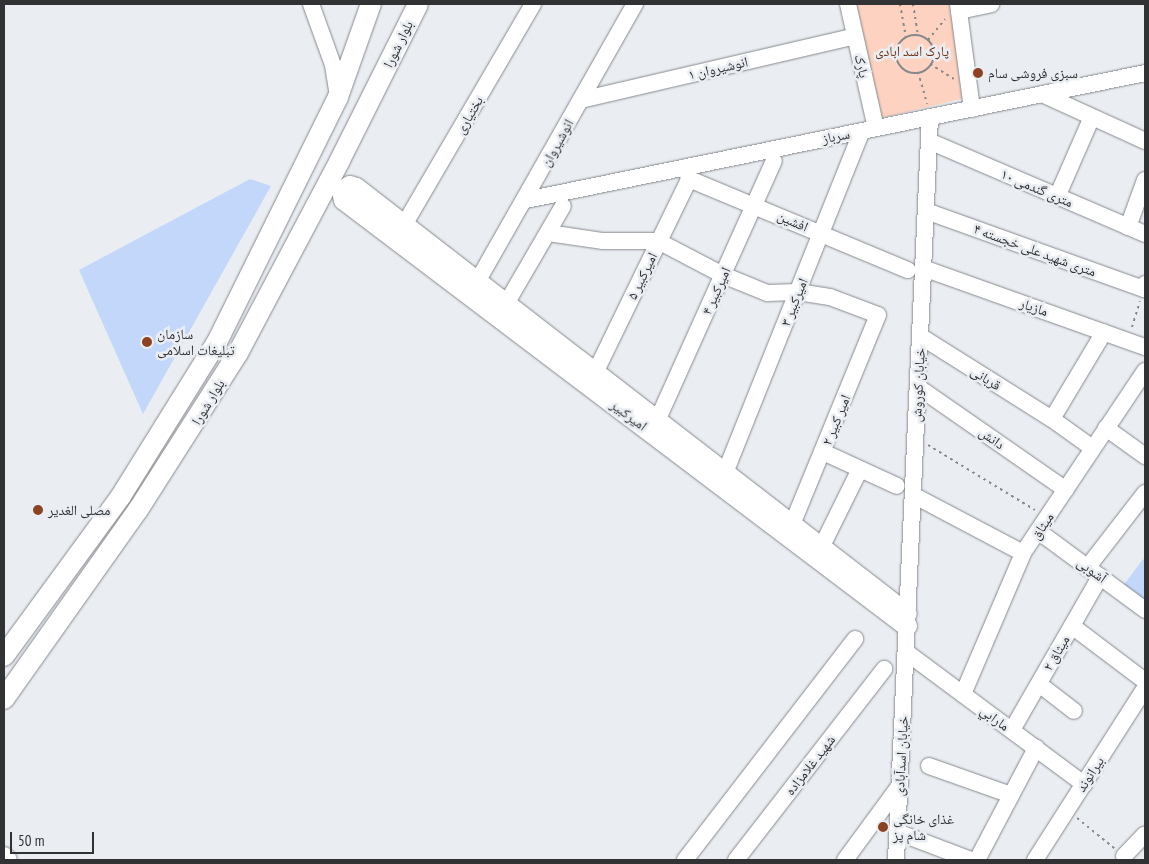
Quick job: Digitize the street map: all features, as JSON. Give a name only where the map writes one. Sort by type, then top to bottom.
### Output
[{"type":"main road","name":"بلوار شورا","points":[[4,656],[121,496],[217,342],[338,97],[371,4]]},
{"type":"main road","name":"بلوار شورا","points":[[4,699],[187,438],[238,354],[340,160],[418,4]]},
{"type":"main road","points":[[318,202],[354,196],[340,160]]},
{"type":"main road","name":"امیرکبیر","points":[[354,196],[404,225],[725,473],[746,496],[792,525],[907,620]]},
{"type":"main road","name":"امیرکبیر","points":[[354,196],[907,620]]},
{"type":"main road","points":[[4,858],[8,860]]},
{"type":"street","points":[[311,4],[333,65],[338,97]]},
{"type":"street","name":"بختیاری","points":[[404,225],[533,4]]},
{"type":"street","name":"انوشیروان","points":[[477,282],[526,200],[635,4]]},
{"type":"street","name":"پارک","points":[[848,4],[855,36],[869,130]]},
{"type":"street","points":[[972,109],[959,7],[991,4]]},
{"type":"street","name":"انوشیروان ۱","points":[[581,100],[855,36]]},
{"type":"street","name":"سرباز","points":[[526,200],[688,173],[869,130],[1145,73]]},
{"type":"street","points":[[1042,94],[1145,141]]},
{"type":"street","name":"خیابان کوروش","points":[[906,652],[920,336],[916,269],[926,211],[930,117]]},
{"type":"street","points":[[1057,197],[1092,117]]},
{"type":"street","name":"امیرکبیر ۳","points":[[725,473],[822,233],[869,130]]},
{"type":"street","name":"۱۰ متری گندمی","points":[[929,141],[1145,234]]},
{"type":"street","name":"امیرکبیر ۴","points":[[657,421],[774,161]]},
{"type":"street","name":"افشین","points":[[688,173],[822,233],[916,269]]},
{"type":"street","name":"امیرکبیر ۵","points":[[595,373],[688,173]]},
{"type":"street","points":[[1128,227],[1145,180]]},
{"type":"street","points":[[506,304],[563,206]]},
{"type":"street","name":"۴ متری شهید علی خجسته","points":[[926,211],[1144,286]]},
{"type":"street","points":[[548,233],[603,240],[658,241],[723,275],[768,292],[798,292]]},
{"type":"street","name":"مازیار","points":[[916,269],[1145,347]]},
{"type":"street","name":"امیر کبیر ۲","points":[[792,525],[878,315],[830,297],[798,292]]},
{"type":"street","points":[[1052,419],[1104,332]]},
{"type":"street","name":"قربانی","points":[[920,336],[1052,419],[1091,448]]},
{"type":"street","name":"میثاق","points":[[963,694],[1024,553],[1066,490],[1091,448],[1145,371]]},
{"type":"street","name":"دانش","points":[[918,387],[1066,490]]},
{"type":"street","points":[[1106,428],[1145,456]]},
{"type":"street","points":[[823,452],[897,486]]},
{"type":"street","points":[[821,548],[860,469]]},
{"type":"street","name":"میثاق ۲","points":[[1012,730],[1072,626],[1094,572],[1145,493]]},
{"type":"street","points":[[913,495],[1024,553]]},
{"type":"street","name":"آشوبی","points":[[1043,524],[1094,572],[1145,610]]},
{"type":"street","points":[[1072,626],[1145,681]]},
{"type":"street","points":[[685,860],[855,640]]},
{"type":"street","name":"مارابي","points":[[906,652],[1084,784]]},
{"type":"street","name":"خیابان اسدآبادی","points":[[896,860],[906,652]]},
{"type":"street","name":"شهید غلامزاده","points":[[736,860],[884,669]]},
{"type":"street","points":[[1038,684],[1074,711]]},
{"type":"street","name":"بیرانوند","points":[[1035,860],[1145,688]]},
{"type":"street","points":[[977,860],[1036,748]]},
{"type":"street","points":[[929,766],[1011,795]]},
{"type":"street","points":[[844,860],[900,785]]},
{"type":"street","points":[[898,832],[971,860]]},
{"type":"street","points":[[1124,856],[1145,834]]},
{"type":"path","points":[[900,4],[906,38]]},
{"type":"path","points":[[913,4],[918,35]]},
{"type":"path","points":[[928,40],[939,23],[959,7]]},
{"type":"path","points":[[918,35],[928,40],[934,54],[930,64],[918,72],[908,72],[897,61],[897,47],[906,38],[918,35]]},
{"type":"path","points":[[930,64],[970,88]]},
{"type":"path","points":[[918,72],[930,117]]},
{"type":"path","points":[[1128,340],[1144,286]]},
{"type":"path","points":[[916,437],[1043,524]]},
{"type":"path","points":[[1068,810],[1124,856]]},
{"type":"green space","name":"پارک اسد ابادی","points":[[856,4],[953,4],[965,98],[878,119]]},
{"type":"building","name":"سازمان تبلیغات اسلامی","points":[[250,179],[271,186],[143,414],[79,270]]},
{"type":"building","points":[[1143,559],[1145,561],[1145,602],[1123,586]]},
{"type":"place","name":"سبزی فروشی سام","points":[[978,73]]},
{"type":"place","name":"سازمان تبلیغات اسلامی","points":[[147,342]]},
{"type":"place","name":"مصلی الغدیر","points":[[38,510]]},
{"type":"place","name":"غذای خانگی شام پز","points":[[883,827]]}]
